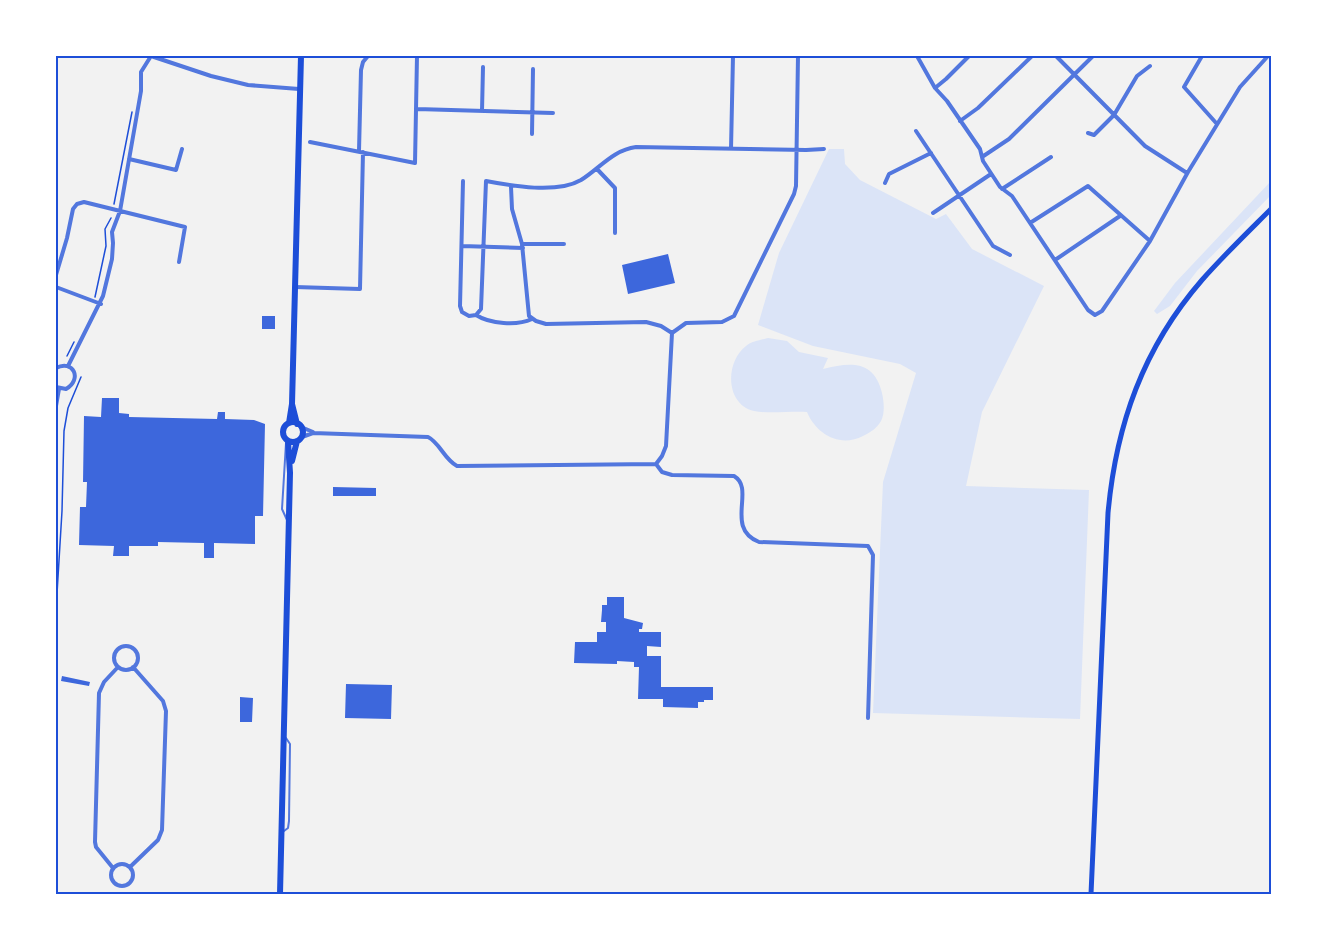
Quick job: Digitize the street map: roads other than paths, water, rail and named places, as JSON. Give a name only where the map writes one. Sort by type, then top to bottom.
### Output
[{"type":"main road","points":[[280,894],[290,473],[287,440],[283,430],[289,423],[292,404],[301,56]]},
{"type":"main road","points":[[1091,894],[1108,513],[1115,454],[1123,423],[1149,358],[1183,304],[1219,261],[1272,208]]},
{"type":"main road","points":[[290,473],[303,432],[292,404]]},
{"type":"main road","points":[[289,423],[299,425]]},
{"type":"main road","points":[[287,440],[299,439]]},
{"type":"street","points":[[68,366],[101,304],[112,258],[113,226],[120,211],[141,91],[141,72],[151,56],[211,76],[248,85],[300,89]]},
{"type":"street","points":[[294,287],[360,289],[361,70],[368,56]]},
{"type":"street","points":[[310,142],[415,164],[417,56]]},
{"type":"street","points":[[731,149],[733,56]]},
{"type":"street","points":[[672,333],[686,323],[729,319],[738,309],[794,194],[798,56]]},
{"type":"street","points":[[917,56],[935,88],[947,101],[980,149],[991,174],[1002,189],[1012,195],[1088,310],[1095,315],[1102,311],[1150,242],[1187,173],[1240,87],[1268,56]]},
{"type":"street","points":[[935,88],[969,56]]},
{"type":"street","points":[[960,120],[978,108],[1032,56]]},
{"type":"street","points":[[1056,56],[1145,146],[1187,173]]},
{"type":"street","points":[[982,157],[1009,139],[1093,56]]},
{"type":"street","points":[[1202,56],[1184,87],[1217,124]]},
{"type":"street","points":[[1088,133],[1094,135],[1114,115],[1137,76],[1150,66]]},
{"type":"street","points":[[482,111],[483,68]]},
{"type":"street","points":[[532,134],[533,69]]},
{"type":"street","points":[[417,109],[553,113]]},
{"type":"street","points":[[916,130],[993,246],[1010,255]]},
{"type":"street","points":[[476,315],[481,309],[486,181],[511,187],[568,185],[579,181],[623,149],[636,147],[824,149]]},
{"type":"street","points":[[129,159],[176,170],[182,149]]},
{"type":"street","points":[[885,183],[889,174],[931,153]]},
{"type":"street","points":[[1002,189],[1051,157]]},
{"type":"street","points":[[597,169],[615,188],[615,233]]},
{"type":"street","points":[[933,213],[991,174]]},
{"type":"street","points":[[463,181],[460,306],[462,312],[469,316],[476,315],[485,321],[523,323],[532,319]]},
{"type":"street","points":[[1030,223],[1088,186],[1150,242]]},
{"type":"street","points":[[511,187],[512,209],[522,246],[528,310],[532,319],[546,324],[646,322],[661,326],[672,333]]},
{"type":"street","points":[[56,276],[73,209],[77,204],[84,202],[185,227],[178,262]]},
{"type":"street","points":[[1055,260],[1120,216]]},
{"type":"street","points":[[462,246],[564,244]]},
{"type":"street","points":[[56,287],[101,304]]},
{"type":"street","points":[[656,464],[666,446],[672,333]]},
{"type":"street","points":[[56,368],[61,365],[68,366],[75,374],[75,382],[66,389],[57,388],[56,406]]},
{"type":"street","points":[[299,425],[313,433]]},
{"type":"street","points":[[299,439],[313,433],[428,437],[434,440],[443,454],[457,466],[656,464]]},
{"type":"street","points":[[656,464],[662,472],[672,475],[734,476],[739,479],[741,524],[749,538],[759,542],[868,546],[873,555],[868,718]]},
{"type":"street","points":[[126,646],[136,652],[138,658],[134,667],[126,670],[118,667],[114,658],[120,648],[126,646]]},
{"type":"street","points":[[118,667],[104,682],[99,693],[95,842],[96,847],[112,864],[112,881],[121,887]]},
{"type":"street","points":[[130,867],[158,840],[162,830],[166,711],[163,701],[134,667]]},
{"type":"street","points":[[113,868],[122,864],[130,867],[133,872],[133,879],[121,887]]},
{"type":"street","points":[[120,894],[121,887]]},
{"type":"lane","points":[[287,440],[284,447],[282,509],[288,525]]},
{"type":"lane","points":[[282,833],[288,828],[289,821],[290,744],[284,734]]}]
